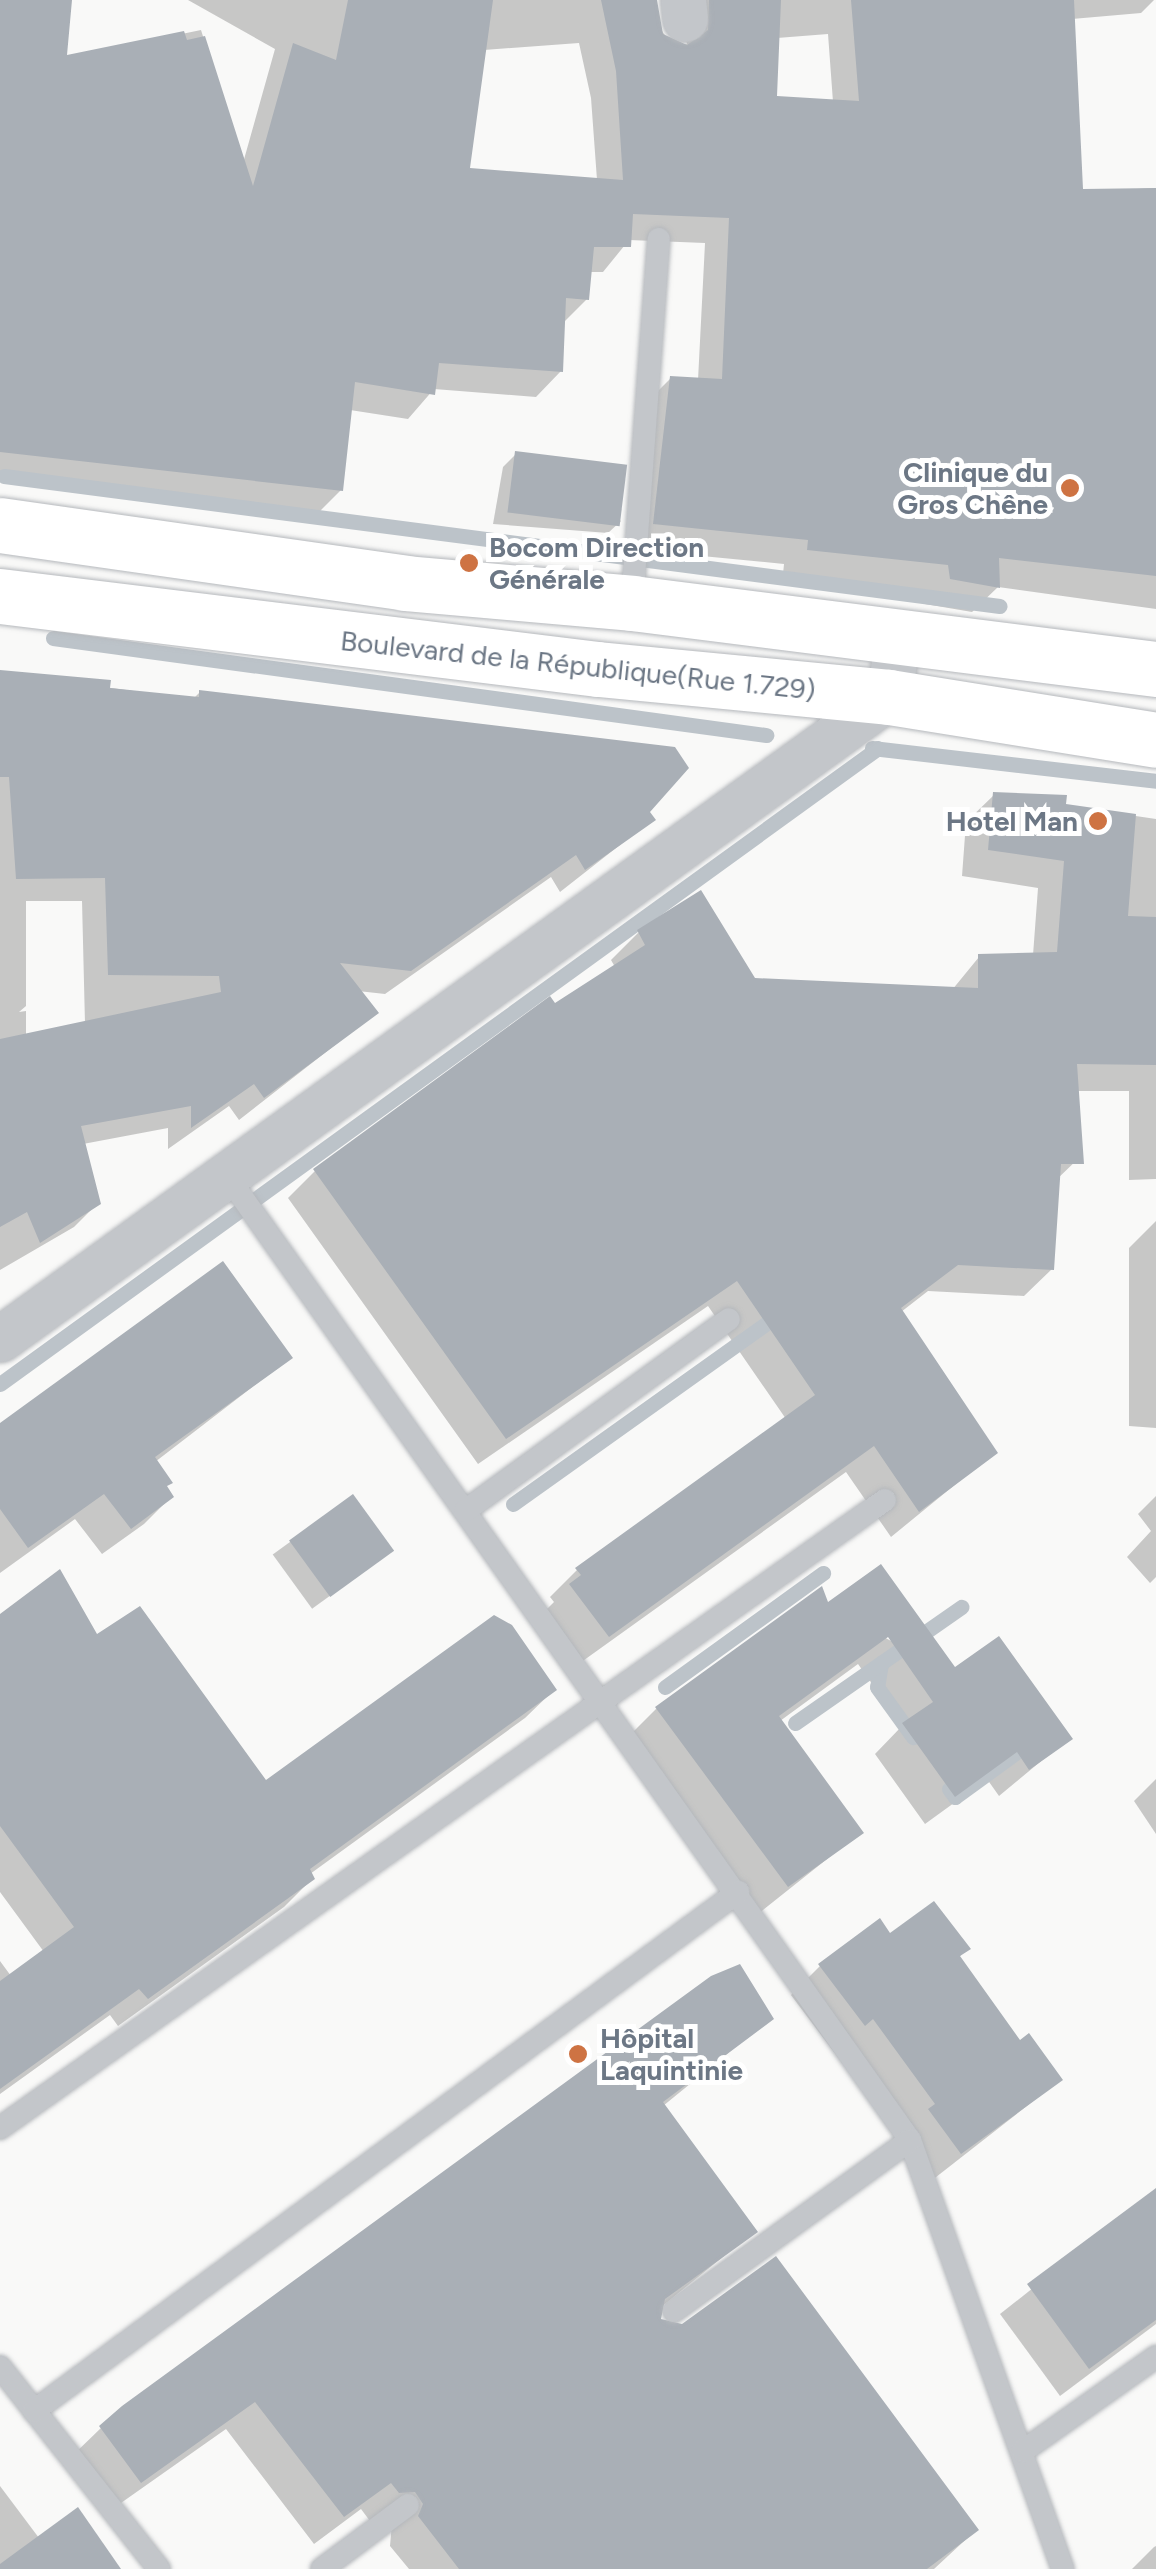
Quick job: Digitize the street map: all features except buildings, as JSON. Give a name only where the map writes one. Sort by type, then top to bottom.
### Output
[{"type":"main road","points":[[0,525],[406,583],[632,603],[1156,669]]},
{"type":"main road","name":"Boulevard de la République(Rue 1.729)","points":[[0,596],[504,658],[888,697],[1156,740]]},
{"type":"street","points":[[0,1339],[888,697],[898,634]]},
{"type":"lane","points":[[632,603],[660,239]]},
{"type":"lane","points":[[225,1173],[738,1892],[910,2140],[1062,2569]]},
{"type":"lane","points":[[464,1511],[729,1319]]},
{"type":"lane","points":[[0,2128],[329,1890],[603,1706],[885,1500]]},
{"type":"lane","points":[[34,2411],[738,1892]]},
{"type":"lane","points":[[674,2311],[910,2140]]},
{"type":"lane","points":[[1023,2450],[1156,2357]]},
{"type":"lane","points":[[0,2366],[159,2569]]},
{"type":"lane","points":[[322,2569],[408,2505]]},
{"type":"waterway","points":[[4,476],[1000,606]]},
{"type":"waterway","points":[[53,638],[766,735]]},
{"type":"waterway","points":[[872,748],[1156,781]]},
{"type":"waterway","points":[[0,1384],[878,748]]},
{"type":"waterway","points":[[513,1504],[765,1324]]},
{"type":"waterway","points":[[665,1687],[823,1573]]},
{"type":"waterway","points":[[795,1723],[961,1607]]},
{"type":"waterway","points":[[881,1663],[877,1687],[913,1737]]},
{"type":"waterway","points":[[949,1789],[955,1797],[1014,1754]]},
{"type":"place","name":"Clinique du Gros Chêne","points":[[1070,488]]},
{"type":"place","name":"Bocom Direction Générale","points":[[469,563]]},
{"type":"place","name":"Hotel Man","points":[[1098,821]]},
{"type":"place","name":"Hôpital Laquintinie","points":[[578,2054]]}]
